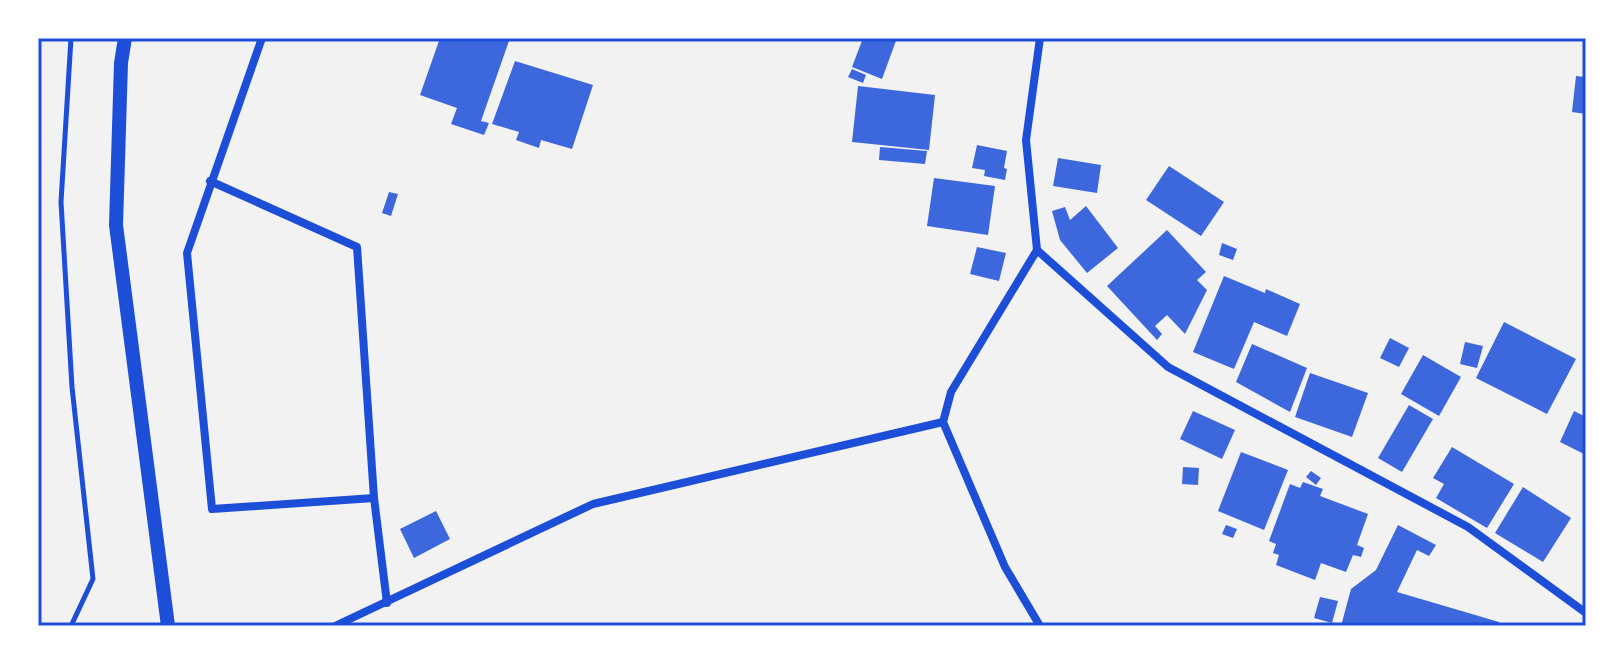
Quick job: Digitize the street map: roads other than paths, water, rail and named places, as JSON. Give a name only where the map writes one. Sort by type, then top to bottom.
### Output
[{"type":"street","points":[[125,38],[121,63],[116,225],[168,626]]},
{"type":"street","points":[[262,38],[187,253],[212,509],[374,498]]},
{"type":"street","points":[[1040,38],[1026,140],[1037,250],[951,392],[943,422],[1005,567],[1040,626]]},
{"type":"street","points":[[210,181],[357,247],[374,498],[387,603]]},
{"type":"street","points":[[1037,250],[1168,367],[1468,527],[1586,613]]},
{"type":"street","points":[[335,626],[593,504],[943,422]]}]
